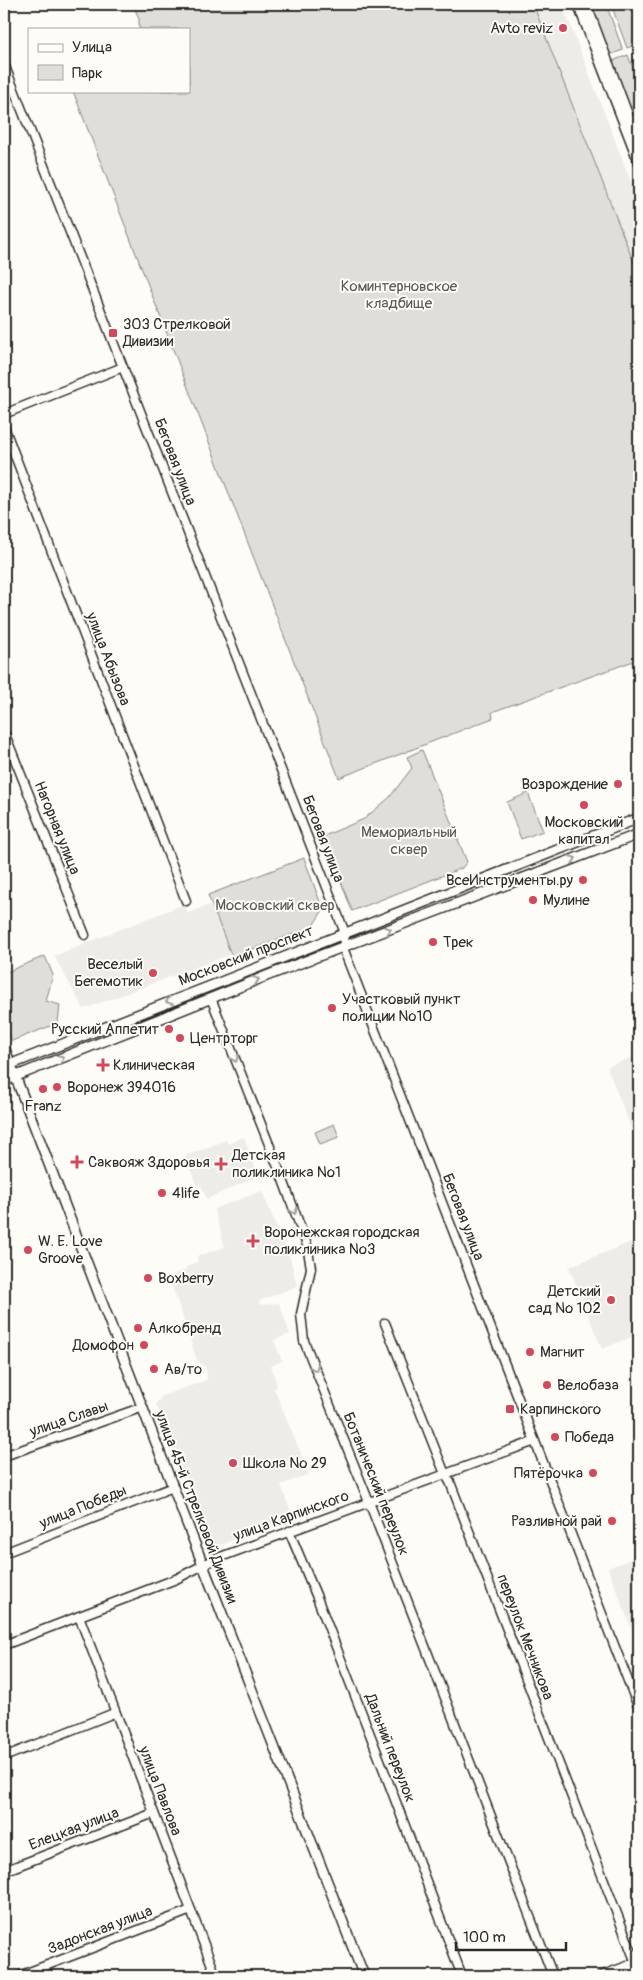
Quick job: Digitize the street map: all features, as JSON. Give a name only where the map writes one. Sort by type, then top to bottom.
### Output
[{"type":"main road","points":[[578,4],[639,162]]},
{"type":"main road","points":[[586,4],[639,145]]},
{"type":"main road","name":"Московский проспект","points":[[7,1066],[639,818]]},
{"type":"main road","name":"Московский проспект","points":[[4,1082],[211,998],[639,834]]},
{"type":"main road","name":"улица 45-й Стрелковой Дивизии","points":[[4,1047],[7,1066],[15,1077],[364,1976]]},
{"type":"main road","points":[[602,1976],[638,1965]]},
{"type":"main road","points":[[623,1976],[638,1965]]},
{"type":"street","name":"Беговая улица","points":[[4,64],[344,933],[343,948],[639,1709]]},
{"type":"street","points":[[4,414],[123,367]]},
{"type":"street","name":"улица Абызова","points":[[4,426],[186,901]]},
{"type":"street","name":"Нагорная улица","points":[[4,732],[85,935]]},
{"type":"street","name":"Ботанический переулок","points":[[211,998],[307,1245],[311,1268],[301,1314],[304,1341],[369,1502],[553,1976]]},
{"type":"street","name":"переулок Мечникова","points":[[385,1323],[445,1474],[454,1491],[638,1965]]},
{"type":"street","name":"улица Славы","points":[[4,1456],[143,1408]]},
{"type":"street","name":"улица Карпинского","points":[[4,1645],[176,1579],[215,1559],[535,1441]]},
{"type":"street","name":"улица Победы","points":[[4,1553],[173,1487]]},
{"type":"street","name":"Дальний переулок","points":[[289,1531],[316,1594],[462,1976]]},
{"type":"street","name":"улица Павлова","points":[[79,1616],[114,1713],[216,1976]]},
{"type":"street","points":[[4,1757],[114,1713]]},
{"type":"street","name":"Елецкая улица","points":[[4,1871],[154,1813]]},
{"type":"street","name":"Задонская улица","points":[[20,1976],[190,1910]]},
{"type":"shaded area","points":[[533,4],[562,4],[639,202],[639,276]]},
{"type":"shaded area","points":[[184,904],[188,913],[212,904],[231,954],[84,1009],[54,956]]},
{"type":"shaded area","points":[[639,1055],[639,1148],[607,1067]]},
{"type":"shaded area","name":"Детская поликлиника №1","points":[[244,1137],[258,1176],[207,1199],[201,1185],[197,1186],[185,1156],[226,1140],[228,1144]]},
{"type":"shaded area","points":[[262,1191],[290,1258],[297,1286],[259,1301],[260,1305],[279,1303],[290,1334],[274,1340],[282,1361],[271,1366],[277,1386],[274,1388],[309,1474],[281,1485],[293,1518],[212,1548],[156,1404],[162,1396],[207,1380],[206,1368],[197,1360],[169,1276],[186,1270],[186,1267],[198,1262],[197,1256],[225,1247],[214,1209]]},
{"type":"shaded area","name":"Детский сад № 102","points":[[639,1239],[639,1334],[602,1349],[569,1267]]},
{"type":"shaded area","points":[[639,1556],[639,1648],[608,1568]]},
{"type":"green space","name":"Коминтерновское кладбище","points":[[133,4],[533,4],[639,276],[639,659],[492,712],[493,718],[339,778],[73,92],[190,92],[190,28],[139,28],[139,19]]},
{"type":"green space","points":[[589,4],[606,4],[623,50],[612,54],[607,53]]},
{"type":"green space","points":[[611,4],[639,4],[639,44],[627,48]]},
{"type":"green space","points":[[628,55],[639,85],[639,104],[632,107],[627,105],[612,64],[615,60]]},
{"type":"green space","name":"Мемориальный сквер","points":[[422,750],[467,862],[462,868],[352,911],[324,836],[364,819],[389,798],[412,768],[407,757]]},
{"type":"green space","points":[[528,793],[543,831],[521,839],[507,802]]},
{"type":"green space","name":"Московский сквер","points":[[304,858],[323,910],[312,927],[232,957],[208,895]]},
{"type":"green space","points":[[45,956],[53,975],[46,1001],[60,1005],[58,1023],[12,1041],[4,1019],[4,973]]},
{"type":"green space","points":[[334,1124],[339,1137],[320,1144],[315,1132]]},
{"type":"place","name":"Avto reviz","points":[[563,28]]},
{"type":"place","name":"303 Стрелковой Дивизии","points":[[113,333]]},
{"type":"place","name":"Возрождение","points":[[618,784]]},
{"type":"place","name":"Московский капитал","points":[[584,805]]},
{"type":"place","name":"ВсеИнструменты.ру","points":[[583,880]]},
{"type":"place","name":"Мулине","points":[[533,900]]},
{"type":"place","name":"Трек","points":[[433,942]]},
{"type":"place","name":"Веселый Бегемотик","points":[[153,973]]},
{"type":"place","name":"Участковый пункт полиции №10","points":[[332,1008]]},
{"type":"place","name":"Русский Аппетит","points":[[169,1029]]},
{"type":"place","name":"Центрторг","points":[[180,1038]]},
{"type":"place","name":"Клиническая","points":[[103,1065]]},
{"type":"place","name":"Воронеж 394016","points":[[57,1087]]},
{"type":"place","name":"Franz","points":[[43,1089]]},
{"type":"place","name":"Саквояж Здоровья","points":[[77,1162]]},
{"type":"place","name":"Детская поликлиника №1","points":[[221,1164]]},
{"type":"place","name":"4life","points":[[162,1193]]},
{"type":"place","name":"Воронежская городская поликлиника №3","points":[[253,1241]]},
{"type":"place","name":"W. E. Love Groove","points":[[28,1250]]},
{"type":"place","name":"Boxberry","points":[[148,1278]]},
{"type":"place","name":"Детский сад № 102","points":[[611,1300]]},
{"type":"place","name":"Алкобренд","points":[[138,1328]]},
{"type":"place","name":"Домофон","points":[[144,1345]]},
{"type":"place","name":"Магнит","points":[[530,1352]]},
{"type":"place","name":"Ав/то","points":[[154,1369]]},
{"type":"place","name":"Велобаза","points":[[547,1385]]},
{"type":"place","name":"Карпинского","points":[[510,1409]]},
{"type":"place","name":"Победа","points":[[555,1437]]},
{"type":"place","name":"Школа № 29","points":[[233,1463]]},
{"type":"place","name":"Пятёрочка","points":[[593,1473]]},
{"type":"place","name":"Разливной рай","points":[[612,1521]]}]
